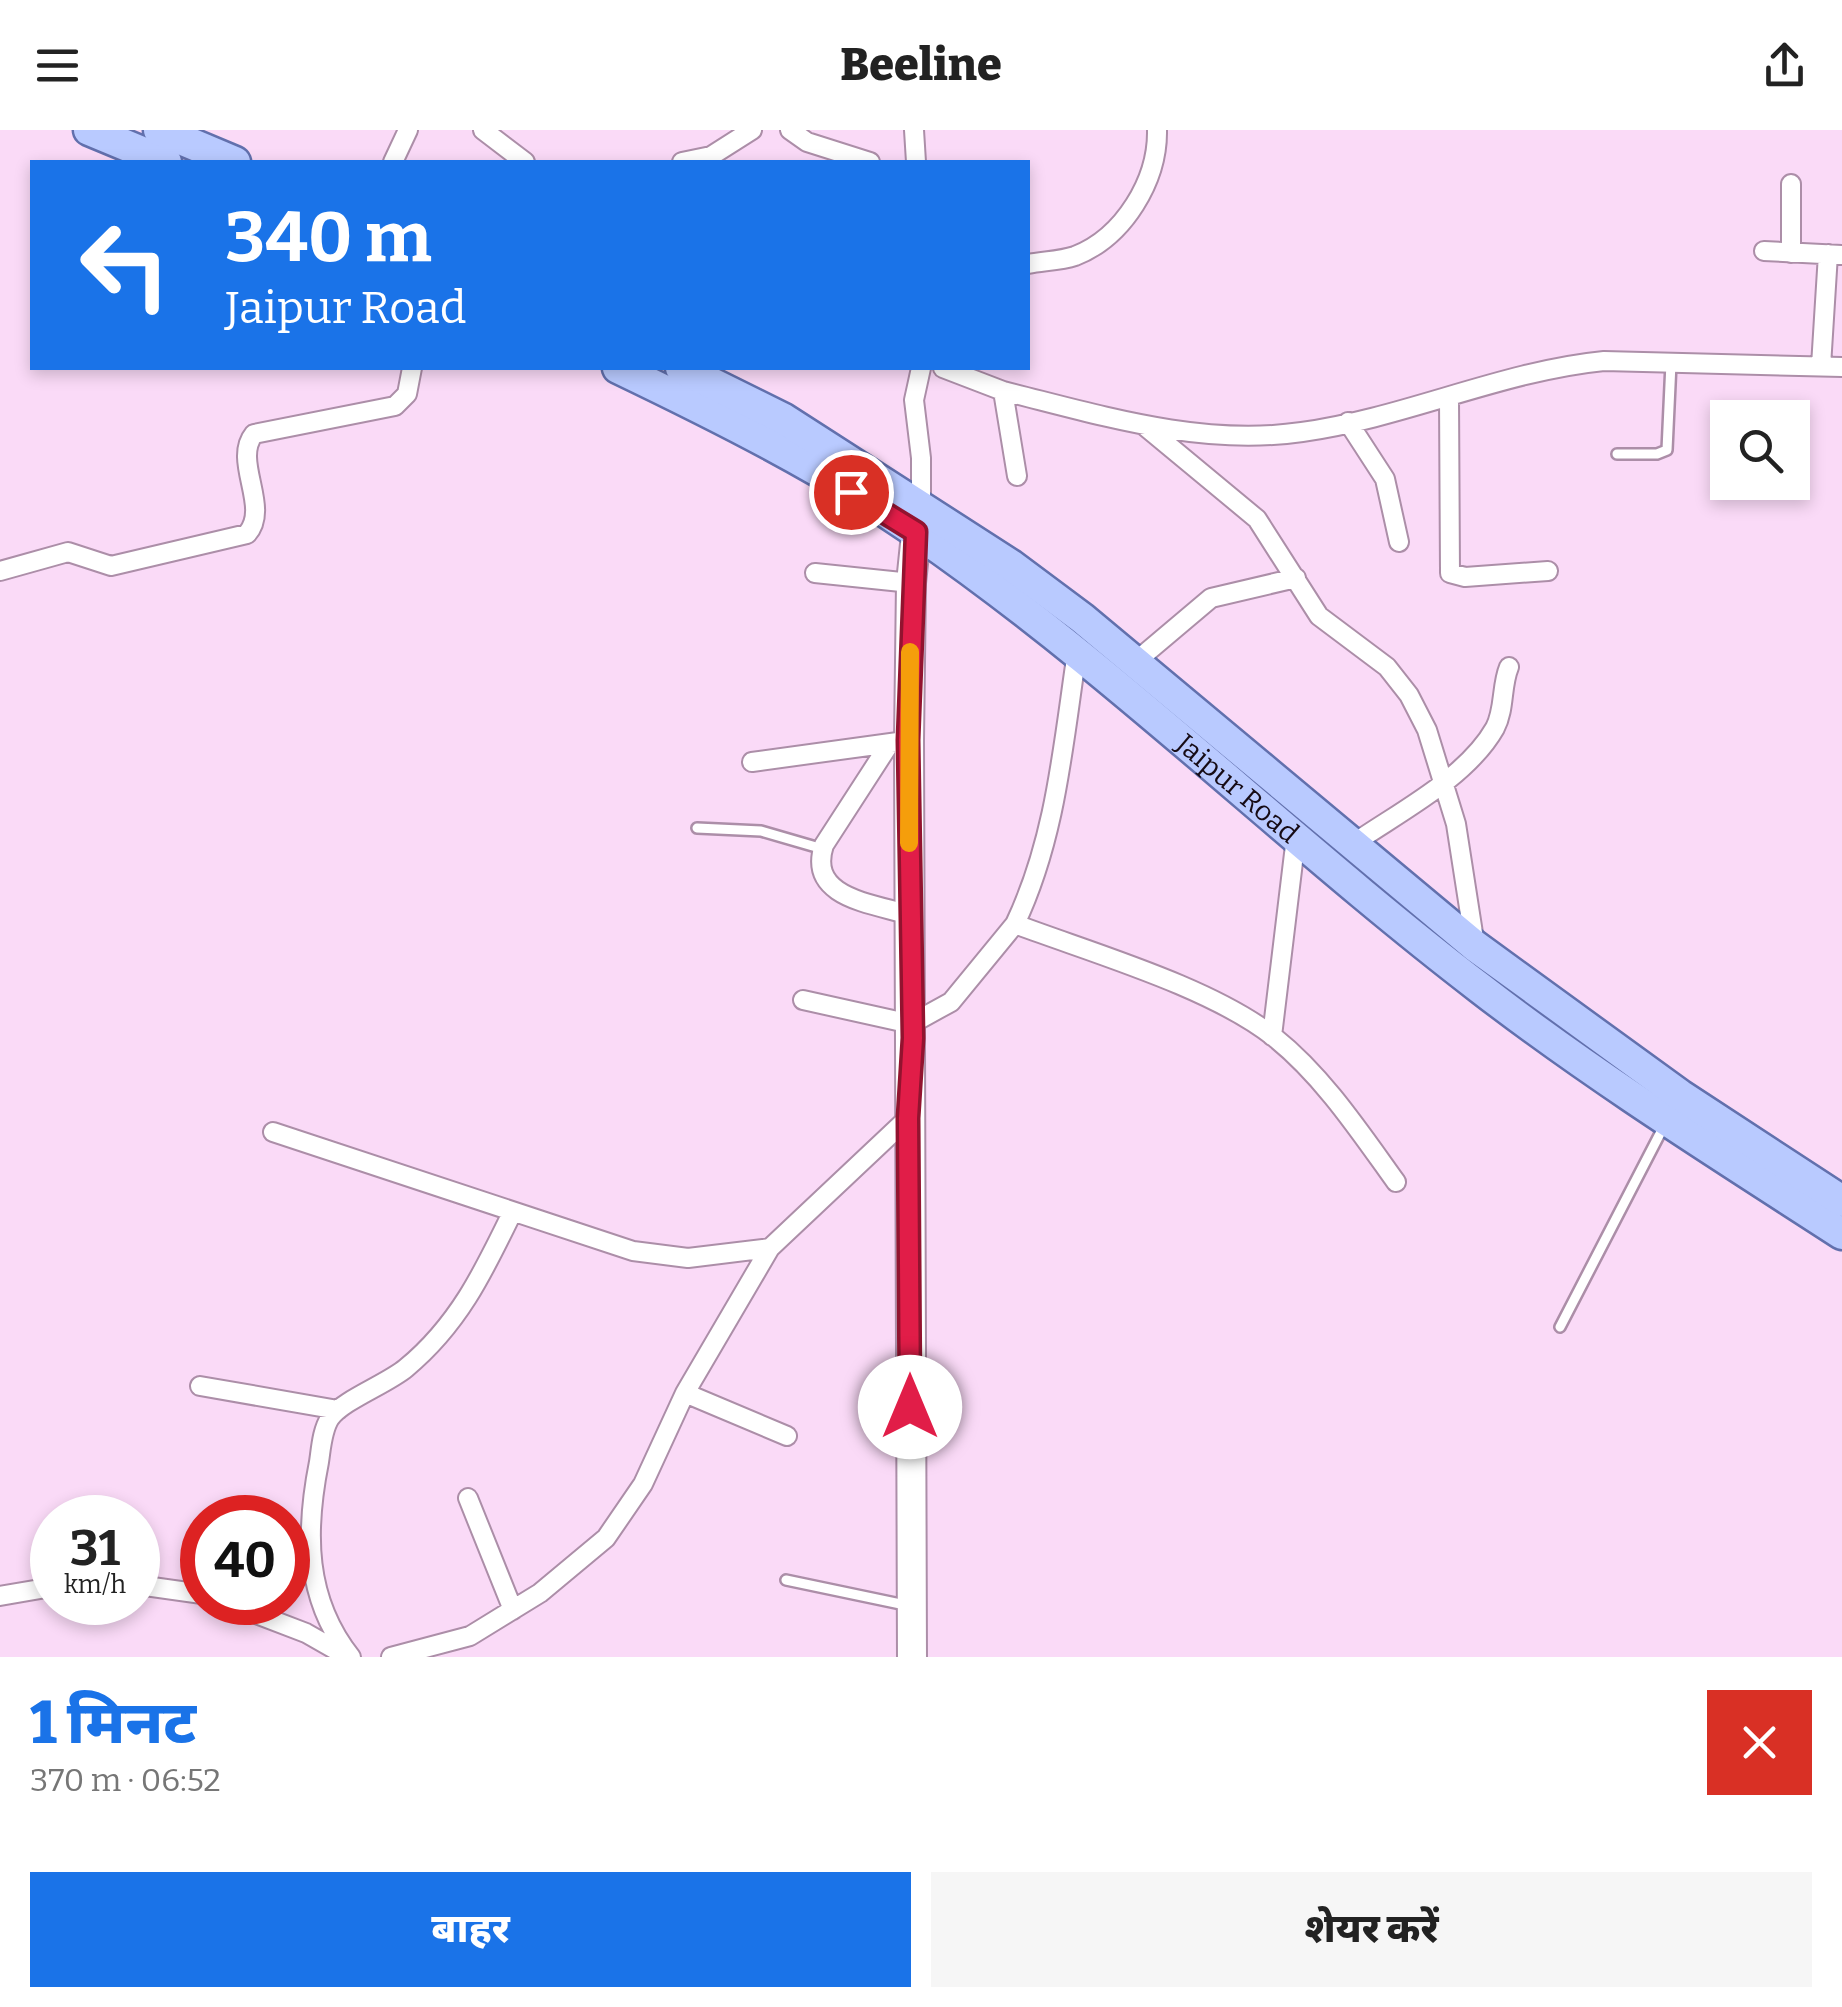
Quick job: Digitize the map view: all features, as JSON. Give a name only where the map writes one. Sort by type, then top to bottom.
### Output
[{"type":"main road","points":[[89,130],[161,160]]},
{"type":"main road","points":[[158,130],[230,160]]},
{"type":"main road","name":"Jaipur Road","points":[[632,370],[695,379],[784,419],[918,518],[1077,652],[1321,840],[1475,946],[1673,1108],[1842,1234]]},
{"type":"main road","name":"Jaipur Road","points":[[918,518],[1025,576],[1134,663],[1480,988],[1673,1108],[1842,1201]]},
{"type":"street","points":[[394,160],[408,130]]},
{"type":"street","points":[[483,130],[522,160]]},
{"type":"street","points":[[692,160],[711,156],[752,130]]},
{"type":"street","points":[[790,130],[807,142],[864,160]]},
{"type":"street","points":[[914,130],[916,160]]},
{"type":"street","points":[[1030,264],[1072,257],[1107,235],[1146,189],[1154,168],[1157,130]]},
{"type":"street","points":[[1791,252],[1792,184]]},
{"type":"street","points":[[1764,252],[1835,254],[1821,366]]},
{"type":"street","points":[[948,370],[1003,391],[1146,427],[1266,436],[1449,398],[1569,364],[1671,362],[1842,367]]},
{"type":"street","points":[[0,570],[68,552],[111,566],[247,534],[255,516],[247,449],[254,434],[394,406],[407,394],[412,370]]},
{"type":"street","points":[[906,1654],[912,1607],[908,1118],[911,1024],[910,915],[899,741],[922,458],[914,400],[921,370]]},
{"type":"street","points":[[1003,391],[1018,476]]},
{"type":"street","points":[[1449,398],[1450,573],[1465,576],[1548,571]]},
{"type":"street","points":[[1348,422],[1385,479],[1399,542]]},
{"type":"street","points":[[1146,427],[1257,519],[1319,616],[1388,667],[1408,695],[1428,730],[1444,780],[1465,866],[1475,946]]},
{"type":"street","points":[[815,573],[910,583]]},
{"type":"street","points":[[1134,663],[1211,598],[1296,578]]},
{"type":"street","points":[[803,1000],[911,1024],[952,1002],[1016,924],[1036,879],[1051,826],[1077,652]]},
{"type":"street","points":[[1272,1036],[1321,840],[1444,780],[1494,730],[1509,667]]},
{"type":"street","points":[[752,762],[899,741]]},
{"type":"street","points":[[899,741],[823,849],[818,864],[821,876],[835,891],[910,915]]},
{"type":"street","points":[[1016,924],[1216,1004],[1272,1036],[1329,1093],[1396,1182]]},
{"type":"street","points":[[390,1657],[470,1636],[514,1610],[606,1538],[644,1484],[685,1394],[770,1248],[908,1118]]},
{"type":"street","points":[[273,1132],[512,1214],[666,1257],[770,1248]]},
{"type":"street","points":[[349,1657],[323,1610],[309,1553],[308,1517],[325,1429],[338,1410],[403,1371],[454,1324],[512,1214]]},
{"type":"street","points":[[200,1386],[338,1410]]},
{"type":"street","points":[[685,1394],[787,1436]]},
{"type":"street","points":[[468,1498],[514,1610]]},
{"type":"street","points":[[0,1596],[30,1591]]},
{"type":"street","points":[[285,1625],[349,1657]]},
{"type":"lane","points":[[1617,454],[1657,454],[1667,450],[1671,362]]},
{"type":"lane","points":[[697,828],[726,826],[761,831],[823,849]]},
{"type":"lane","points":[[1560,1327],[1673,1108]]},
{"type":"lane","points":[[786,1580],[912,1607]]},
{"type":"slow traffic","points":[[909,843],[910,652]]},
{"type":"route","points":[[851,492],[916,532],[910,583],[908,740],[913,1038],[908,1118],[910,1407]]}]
